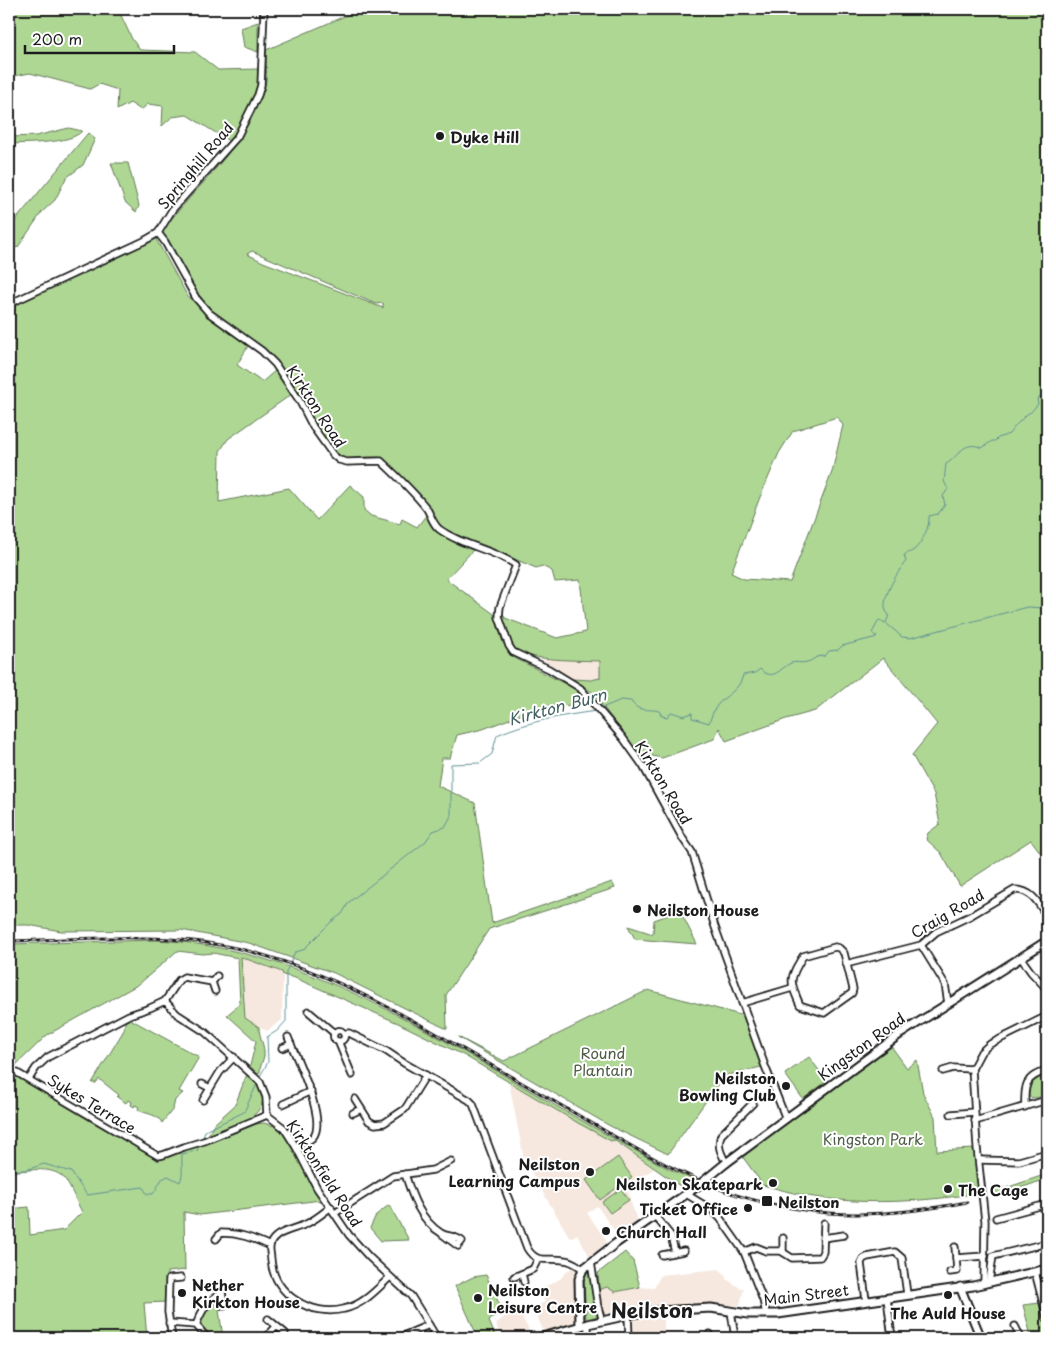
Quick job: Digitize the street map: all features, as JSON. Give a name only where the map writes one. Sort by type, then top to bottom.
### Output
[{"type":"street","name":"Springhill Road","points":[[158,233],[172,210],[237,137],[245,124],[261,85],[264,9]]},
{"type":"street","points":[[9,304],[158,233]]},
{"type":"street","name":"Kirkton Road","points":[[158,233],[165,242],[196,298],[209,313],[262,351],[275,364],[303,406],[313,427],[333,455],[339,460],[347,462],[382,461],[412,491],[428,511],[438,528],[453,537],[506,558],[516,565],[500,607],[499,617],[509,646],[513,652],[549,669],[580,688],[623,738],[643,766],[692,852],[715,927],[786,1119]]},
{"type":"street","name":"Craig Road","points":[[846,964],[921,945],[936,932],[970,916],[1014,890],[1029,893],[1035,898],[1047,917]]},
{"type":"street","name":"Kingston Road","points":[[583,1269],[699,1185],[900,1034],[1047,941]]},
{"type":"street","points":[[921,945],[945,984],[948,1003]]},
{"type":"street","points":[[835,948],[843,950],[853,989],[852,993],[824,1013],[800,1005],[792,988],[792,974],[803,956],[835,948]]},
{"type":"street","points":[[1021,958],[1031,972],[1047,988]]},
{"type":"street","points":[[212,982],[217,976]]},
{"type":"street","points":[[28,1079],[48,1057],[129,1015],[165,1001],[179,980],[184,977],[212,982]]},
{"type":"street","points":[[212,982],[215,991]]},
{"type":"street","points":[[742,1003],[792,988]]},
{"type":"street","points":[[165,1001],[177,1014],[205,1032],[252,1073],[263,1086],[266,1096],[267,1115]]},
{"type":"street","points":[[308,1011],[334,1033],[334,1038],[338,1041],[352,1075]]},
{"type":"street","points":[[310,1021],[315,1016]]},
{"type":"street","points":[[987,1283],[985,1221],[974,1112],[972,1069],[981,1052],[990,1044],[1047,1016]]},
{"type":"street","points":[[334,1033],[339,1030],[344,1034],[349,1033],[386,1051],[474,1104],[527,1248],[532,1256],[538,1259],[567,1260],[583,1269],[579,1279],[584,1325],[588,1338]]},
{"type":"street","points":[[338,1041],[344,1038],[344,1034]]},
{"type":"street","points":[[288,1037],[311,1091],[317,1122],[314,1136],[296,1147]]},
{"type":"street","points":[[282,1048],[291,1044]]},
{"type":"street","points":[[203,1100],[220,1072],[234,1057]]},
{"type":"street","points":[[340,1065],[346,1062]]},
{"type":"street","name":"Sykes Terrace","points":[[9,1068],[158,1156],[204,1141],[267,1115]]},
{"type":"street","points":[[943,1071],[953,1068],[972,1069]]},
{"type":"street","points":[[1025,1107],[1025,1088],[1028,1080],[1036,1073],[1047,1071]]},
{"type":"street","points":[[355,1099],[370,1121],[375,1124],[384,1123],[405,1109],[426,1075]]},
{"type":"street","points":[[202,1084],[210,1088]]},
{"type":"street","points":[[283,1104],[311,1091]]},
{"type":"street","points":[[975,1121],[1047,1100]]},
{"type":"street","points":[[726,1164],[719,1150],[719,1142],[722,1135],[749,1112],[753,1103]]},
{"type":"street","points":[[353,1113],[361,1109]]},
{"type":"street","points":[[951,1115],[974,1112]]},
{"type":"street","name":"Kirktonfield Road","points":[[267,1115],[284,1128],[317,1188],[349,1234],[369,1257],[411,1296],[437,1338]]},
{"type":"street","points":[[979,1160],[1019,1161],[1047,1153]]},
{"type":"street","points":[[390,1277],[367,1298],[352,1307],[334,1311],[317,1311],[298,1302],[279,1284],[271,1264],[270,1246],[284,1232],[305,1225],[388,1179],[432,1170],[451,1161]]},
{"type":"street","points":[[405,1174],[419,1210],[442,1234]]},
{"type":"street","points":[[686,1194],[711,1209],[720,1218],[744,1252],[763,1300],[766,1314]]},
{"type":"street","points":[[996,1218],[1047,1204]]},
{"type":"street","points":[[655,1216],[671,1236],[675,1252]]},
{"type":"street","points":[[744,1252],[756,1247],[766,1251],[783,1252],[792,1258],[820,1258],[823,1252],[824,1223]]},
{"type":"street","points":[[815,1232],[823,1236],[844,1235]]},
{"type":"street","points":[[216,1239],[221,1233],[234,1233],[249,1236],[270,1246]]},
{"type":"street","points":[[783,1238],[783,1252]]},
{"type":"street","points":[[987,1283],[993,1256],[1047,1244]]},
{"type":"street","points":[[950,1272],[957,1271],[955,1247]]},
{"type":"street","points":[[662,1255],[684,1251]]},
{"type":"street","points":[[866,1300],[863,1259],[895,1252],[902,1258],[907,1294]]},
{"type":"street","points":[[956,1258],[985,1256]]},
{"type":"street","points":[[514,1277],[533,1269],[538,1259]]},
{"type":"street","points":[[591,1262],[597,1302],[602,1320]]},
{"type":"street","name":"Main Street","points":[[539,1338],[628,1314],[711,1308],[748,1314],[766,1314],[987,1283],[1047,1269]]},
{"type":"street","points":[[1035,1272],[1047,1318]]},
{"type":"street","points":[[522,1274],[524,1282]]},
{"type":"street","points":[[172,1338],[168,1312],[169,1279],[181,1278]]},
{"type":"street","points":[[221,1285],[224,1306]]},
{"type":"street","points":[[960,1287],[981,1338]]},
{"type":"street","points":[[196,1325],[205,1305],[222,1293]]},
{"type":"street","points":[[887,1298],[892,1338]]},
{"type":"street","points":[[731,1311],[735,1338]]},
{"type":"street","points":[[628,1314],[629,1338]]},
{"type":"street","points":[[268,1319],[285,1332]]},
{"type":"street","points":[[169,1323],[196,1325],[206,1338]]},
{"type":"street","points":[[398,1338],[429,1325]]},
{"type":"street","points":[[1015,1326],[1021,1338]]},
{"type":"street","points":[[265,1338],[276,1327]]},
{"type":"shaded area","points":[[540,658],[600,661],[600,678],[591,680],[572,679]]},
{"type":"shaded area","points":[[240,957],[283,972],[282,1020],[267,1031],[245,1018]]},
{"type":"shaded area","name":"Neilston Learning Campus","points":[[509,1083],[611,1141],[614,1140],[654,1169],[625,1187],[631,1198],[630,1200],[638,1222],[619,1237],[597,1206],[587,1213],[606,1240],[605,1246],[590,1257],[577,1234],[570,1238],[528,1167],[523,1154]]},
{"type":"shaded area","points":[[574,1267],[576,1271],[575,1320],[570,1324],[544,1332],[533,1308],[545,1302],[539,1290],[560,1279],[567,1271]]},
{"type":"shaded area","points":[[719,1269],[725,1274],[726,1279],[740,1288],[744,1288],[740,1305],[663,1307],[665,1338],[632,1338],[629,1312],[604,1317],[598,1290],[607,1287],[615,1292],[640,1287],[654,1288],[661,1275]]},
{"type":"shaded area","points":[[516,1307],[532,1336],[527,1338],[509,1338],[499,1333],[496,1324]]},
{"type":"green space","points":[[9,9],[118,9],[132,39],[140,50],[195,52],[218,70],[258,69],[257,89],[239,128],[229,141],[187,115],[172,117],[162,126],[163,106],[148,104],[141,110],[130,103],[117,110],[118,90],[99,84],[90,89],[30,73],[9,77]]},
{"type":"green space","points":[[361,9],[1047,9],[1047,861],[1031,840],[960,886],[941,853],[926,839],[928,833],[940,824],[934,794],[912,755],[937,724],[883,658],[815,711],[786,719],[726,741],[719,728],[714,739],[662,758],[638,753],[592,692],[572,679],[591,680],[600,678],[600,661],[543,658],[522,654],[512,647],[501,610],[505,618],[557,638],[586,632],[580,580],[555,582],[552,571],[542,566],[536,568],[446,530],[435,520],[420,496],[379,457],[347,459],[337,454],[315,426],[297,389],[268,353],[212,311],[193,288],[161,232],[233,147],[256,110],[265,84],[266,50]],"holes":[[[252,251],[376,304],[383,303],[383,308],[263,262],[247,254]],[[837,417],[843,425],[832,472],[790,582],[744,579],[731,573],[779,453],[793,431]]]},
{"type":"green space","points":[[258,22],[258,52],[244,47],[241,28]]},
{"type":"green space","points":[[69,128],[82,131],[59,141],[9,144],[9,137],[36,136]]},
{"type":"green space","points":[[88,133],[95,139],[83,165],[66,178],[55,200],[42,212],[18,247],[9,250],[9,228]]},
{"type":"green space","points":[[111,163],[128,163],[139,206],[136,212],[125,202]]},
{"type":"green space","points":[[156,239],[188,297],[248,346],[237,365],[262,382],[276,370],[292,394],[228,439],[220,451],[219,502],[289,488],[317,520],[350,485],[364,497],[364,510],[371,516],[400,524],[402,519],[417,527],[427,514],[438,533],[475,548],[446,579],[494,614],[503,643],[513,657],[573,688],[590,704],[541,707],[483,729],[457,735],[450,758],[442,758],[438,786],[475,803],[492,923],[612,882],[615,888],[489,929],[446,995],[447,1029],[334,973],[249,943],[181,930],[61,931],[28,925],[9,925],[9,307]]},
{"type":"green space","points":[[680,911],[697,944],[635,939],[628,926],[653,934],[654,920]]},
{"type":"green space","points":[[155,940],[204,945],[252,956],[299,970],[344,989],[389,1010],[669,1169],[697,1181],[687,1188],[682,1184],[680,1186],[614,1140],[611,1141],[578,1123],[465,1056],[398,1023],[295,978],[283,975],[282,972],[241,957],[245,1018],[259,1027],[264,1048],[264,1056],[258,1074],[250,1066],[256,1041],[227,1015],[240,1004],[238,958],[213,953],[203,954],[177,951],[139,984],[47,1035],[14,1067],[9,1065],[9,944]]},
{"type":"green space","name":"Round Plantain","points":[[648,990],[744,1016],[761,1067],[724,1076],[668,1154],[610,1126],[458,1037],[504,1061]]},
{"type":"green space","points":[[130,1019],[199,1057],[179,1091],[183,1093],[175,1100],[173,1109],[162,1123],[155,1116],[138,1110],[139,1107],[131,1105],[132,1102],[128,1100],[126,1103],[117,1097],[119,1095],[99,1079],[96,1083],[92,1083],[124,1030],[125,1022]]},
{"type":"green space","name":"Kingston Park","points":[[891,1046],[907,1068],[917,1060],[923,1093],[935,1117],[937,1151],[974,1149],[979,1193],[921,1200],[881,1202],[807,1196],[763,1185],[742,1156]]},
{"type":"green space","points":[[809,1057],[827,1081],[803,1099],[785,1074]]},
{"type":"green space","points":[[9,1072],[92,1122],[158,1158],[166,1158],[184,1148],[205,1144],[256,1124],[264,1123],[274,1126],[284,1133],[288,1139],[321,1200],[200,1215],[184,1212],[185,1270],[167,1272],[166,1302],[144,1303],[147,1338],[9,1338],[9,1209],[29,1207],[30,1235],[64,1230],[82,1212],[68,1183],[58,1173],[44,1170],[9,1172]]},
{"type":"green space","points":[[247,1074],[258,1085],[263,1096],[262,1105],[248,1120],[207,1137],[214,1124],[235,1105]]},
{"type":"green space","points":[[1042,1074],[1047,1075],[1047,1095],[1035,1098],[1029,1097],[1029,1090],[1032,1084]]},
{"type":"green space","points":[[618,1157],[632,1177],[600,1200],[586,1180]]},
{"type":"green space","points":[[1047,1174],[1047,1179],[996,1196],[990,1192],[1002,1186],[1003,1189]]},
{"type":"green space","points":[[621,1189],[629,1200],[610,1213],[602,1202]]},
{"type":"green space","points":[[389,1205],[409,1240],[381,1241],[370,1228],[376,1215]]},
{"type":"green space","points":[[625,1252],[633,1261],[640,1287],[615,1292],[607,1287],[599,1290],[598,1273]]},
{"type":"green space","points":[[590,1269],[598,1316],[586,1319],[584,1281],[585,1275]]},
{"type":"green space","name":"Neilston Leisure Centre","points":[[486,1275],[502,1310],[489,1321],[496,1338],[478,1338],[455,1286],[473,1277]]},
{"type":"green space","points":[[219,1298],[222,1309],[219,1310],[223,1338],[212,1338],[200,1324],[209,1305]]},
{"type":"green space","points":[[1040,1303],[1047,1337],[1031,1336],[1023,1305]]},
{"type":"waterway","points":[[1047,214],[1047,219]]},
{"type":"waterway","points":[[1047,223],[1047,228]]},
{"type":"waterway","points":[[1047,290],[1042,295],[1046,297],[1047,302]]},
{"type":"waterway","name":"Kirkton Burn","points":[[602,708],[621,700],[631,701],[640,709],[659,711],[662,716],[667,717],[671,712],[684,716],[692,713],[692,718],[709,723],[716,707],[739,685],[743,675],[755,673],[760,669],[765,673],[776,673],[791,663],[807,662],[825,656],[829,651],[838,650],[842,646],[877,637],[872,633],[879,620],[886,623],[889,615],[885,603],[890,588],[906,561],[904,555],[914,550],[921,542],[927,529],[929,516],[938,514],[945,505],[943,496],[948,489],[944,481],[946,464],[966,447],[976,446],[982,448],[992,441],[1009,434],[1038,404],[1037,399],[1040,396],[1047,399]]},
{"type":"waterway","points":[[887,624],[902,637],[910,638],[1027,607],[1044,608],[1047,604]]},
{"type":"waterway","name":"Kirkton Burn","points":[[259,1078],[268,1062],[267,1037],[277,1031],[286,1021],[286,972],[295,952],[303,950],[331,922],[342,914],[349,902],[425,842],[433,831],[445,827],[451,816],[451,764],[480,763],[492,754],[497,735],[509,730],[545,720],[596,711]]},
{"type":"waterway","name":"Kirkton Burn","points":[[202,1140],[205,1131],[244,1112],[258,1082]]},
{"type":"waterway","name":"Kirkton Burn","points":[[9,1170],[26,1170],[44,1164],[71,1172],[87,1195],[143,1187],[147,1194],[153,1194],[162,1179],[168,1176],[180,1182],[182,1154],[197,1151],[199,1146]]},
{"type":"railway","points":[[9,941],[103,938],[166,939],[228,946],[286,962],[338,983],[389,1008],[645,1154],[721,1190],[744,1197],[792,1208],[845,1214],[907,1211],[967,1202]]},
{"type":"place","name":"Dyke Hill","points":[[440,136]]},
{"type":"place","name":"Neilston House","points":[[637,909]]},
{"type":"place","name":"Neilston Bowling Club","points":[[786,1086]]},
{"type":"place","name":"Neilston Learning Campus","points":[[590,1172]]},
{"type":"place","name":"Neilston Skatepark","points":[[773,1183]]},
{"type":"place","name":"The Cage","points":[[948,1189]]},
{"type":"place","name":"Neilston","points":[[767,1201]]},
{"type":"place","name":"Ticket Office","points":[[748,1208]]},
{"type":"place","name":"Church Hall","points":[[606,1231]]},
{"type":"place","name":"Nether Kirkton House","points":[[182,1293]]},
{"type":"place","name":"The Auld House","points":[[948,1295]]},
{"type":"place","name":"Neilston Leisure Centre","points":[[478,1298]]},
{"type":"district","name":"Neilston","points":[[652,1310]]}]
